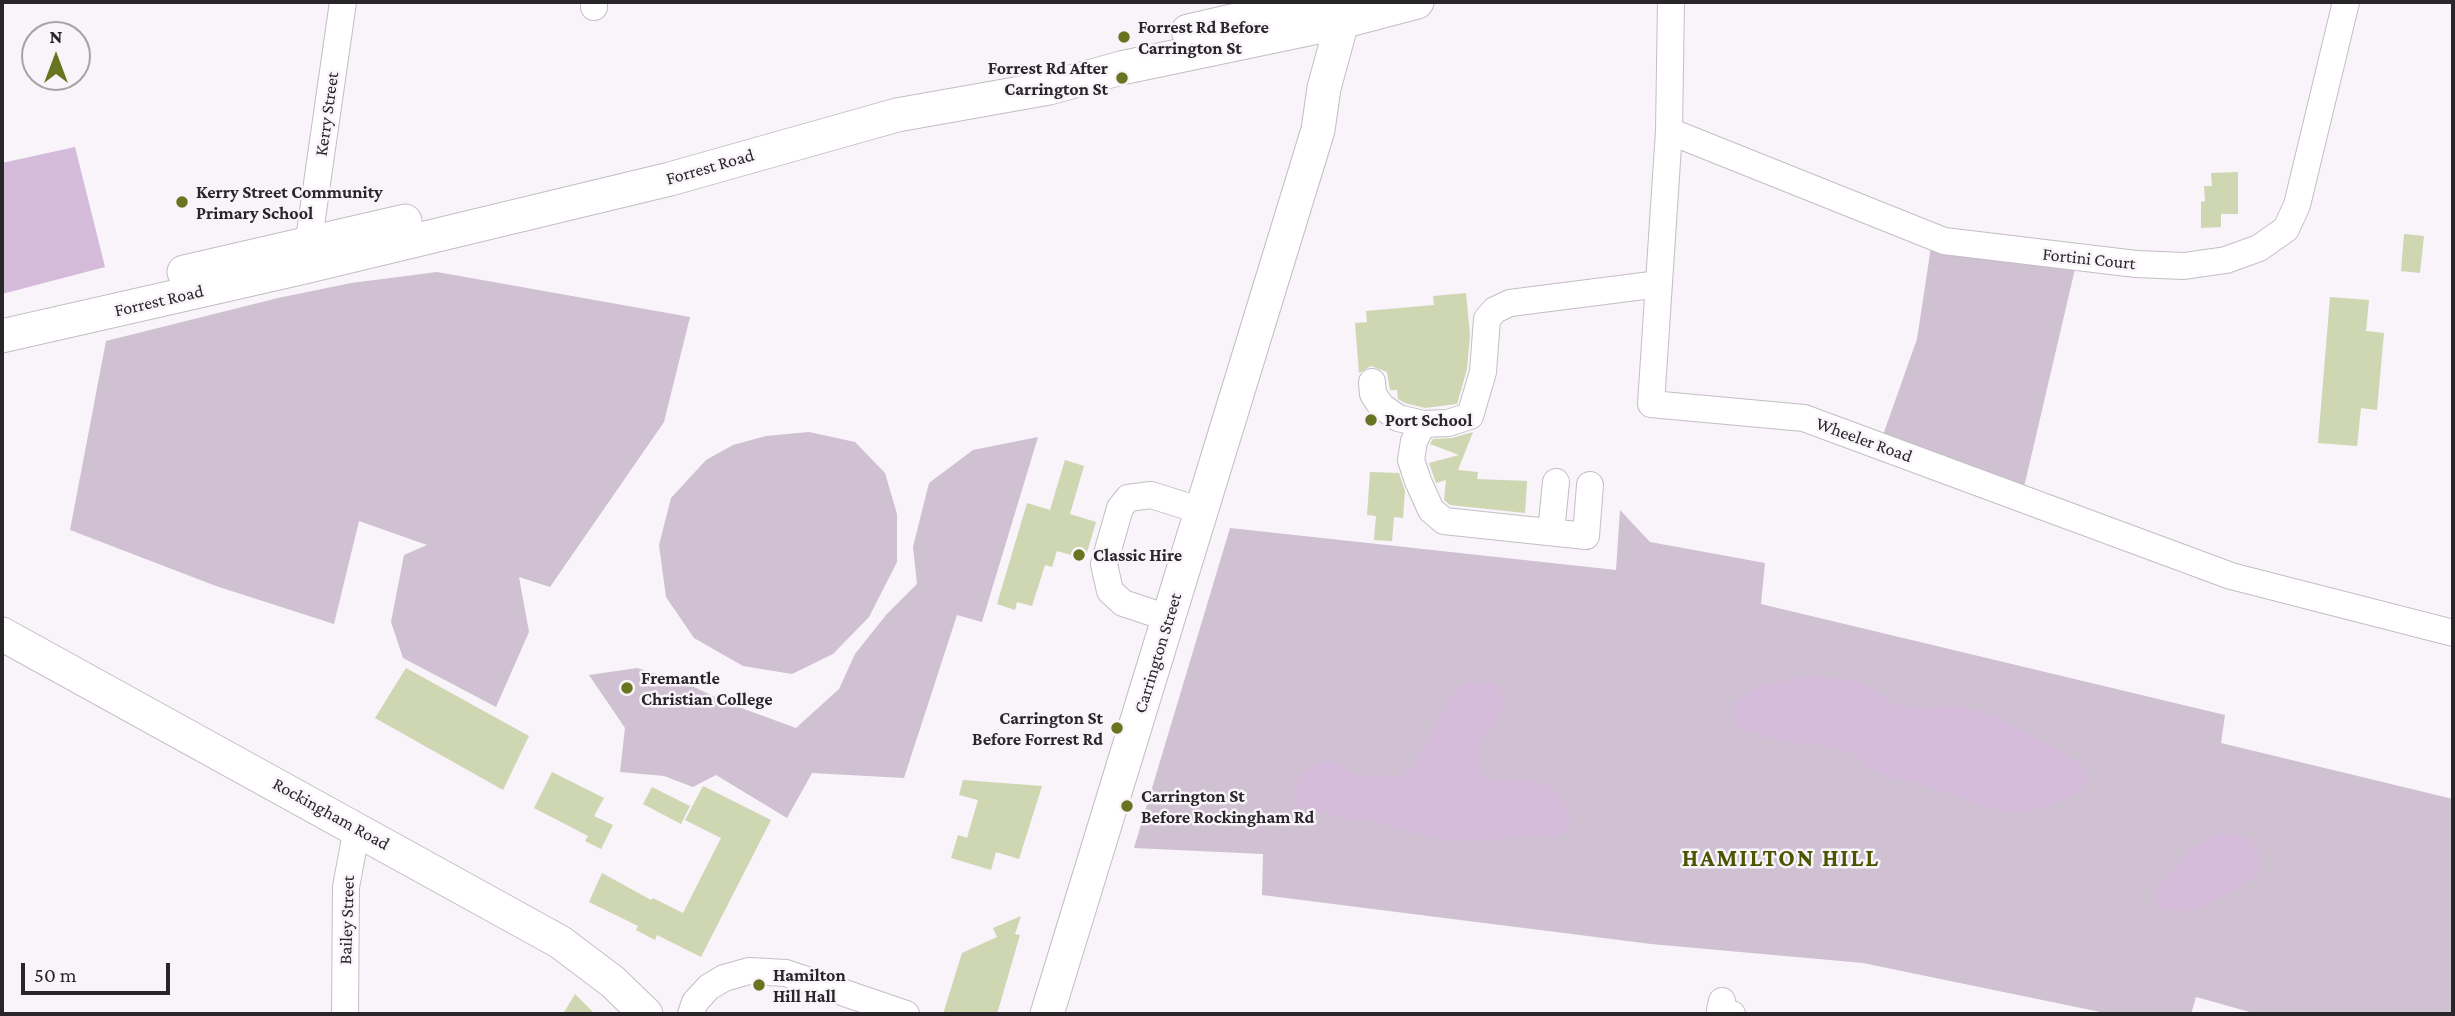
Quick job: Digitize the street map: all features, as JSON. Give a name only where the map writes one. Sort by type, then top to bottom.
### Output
[{"type":"main road","name":"Forrest Road","points":[[2,336],[307,254],[434,215],[493,206],[659,168],[833,116],[1315,2]]},
{"type":"main road","name":"Forrest Road","points":[[2,316],[670,179],[897,115],[1049,88],[1356,11],[1417,2]]},
{"type":"main road","name":"Carrington Street","points":[[1047,1014],[1318,130],[1343,90],[1356,11]]},
{"type":"main road","name":"Rockingham Road","points":[[2,634],[560,942],[613,982],[646,1014]]},
{"type":"street","name":"Kerry Street","points":[[307,254],[343,2]]},
{"type":"street","name":"Wheeler Road","points":[[1671,2],[1669,131],[1651,404],[1804,418],[2231,576],[2453,633]]},
{"type":"street","name":"Fortini Court","points":[[1669,131],[1944,241],[2136,264],[2184,266],[2226,260],[2259,248],[2286,229],[2297,205],[2346,2]]},
{"type":"street","points":[[1372,382],[1373,394],[1381,406],[1398,418],[1423,424],[1448,422],[1470,416],[1483,372],[1488,319],[1495,310],[1510,303],[1659,284]]},
{"type":"street","points":[[1423,424],[1414,441],[1411,460],[1431,510],[1444,521],[1586,536],[1590,485]]},
{"type":"street","points":[[1552,532],[1556,482]]},
{"type":"street","points":[[1168,618],[1123,603],[1110,591],[1104,564],[1120,508],[1128,498],[1151,495],[1202,511]]},
{"type":"street","name":"Bailey Street","points":[[345,1014],[346,887],[357,828]]},
{"type":"street","points":[[691,1014],[695,1002],[709,987],[724,978],[749,971],[786,973],[906,1014]]},
{"type":"shaded area","points":[[75,147],[105,267],[2,294],[2,163]]},
{"type":"shaded area","points":[[1931,247],[2075,269],[2024,487],[1883,435],[1917,339]]},
{"type":"shaded area","points":[[437,272],[690,317],[664,422],[550,587],[519,577],[529,632],[496,707],[403,658],[391,622],[404,555],[427,545],[359,521],[334,624],[216,586],[70,530],[106,341],[278,298],[351,283]]},
{"type":"shaded area","points":[[809,432],[855,442],[885,473],[897,514],[897,562],[869,617],[833,654],[792,674],[743,666],[694,638],[666,597],[659,545],[671,498],[706,460],[733,445],[766,436]]},
{"type":"shaded area","points":[[1038,437],[982,622],[957,615],[904,778],[812,773],[787,818],[716,775],[693,787],[664,776],[620,772],[625,728],[589,675],[637,668],[684,682],[725,702],[796,728],[839,689],[855,654],[886,615],[917,584],[913,547],[929,483],[973,450]]},
{"type":"shaded area","points":[[1620,510],[1650,542],[1765,563],[1761,604],[2225,715],[2221,743],[2453,799],[2453,1014],[2257,1014],[2196,997],[2191,1014],[2110,1014],[1863,963],[1651,944],[1262,895],[1263,854],[1134,848],[1230,528],[1616,570]]},
{"type":"shaded area","points":[[1808,676],[1858,681],[1896,705],[1927,709],[1954,704],[1997,716],[2079,763],[2090,781],[2073,795],[2031,812],[1995,810],[1923,785],[1878,774],[1855,755],[1821,745],[1785,742],[1742,730],[1732,718],[1733,704],[1757,687]]},
{"type":"shaded area","points":[[1467,682],[1496,684],[1504,696],[1500,719],[1483,735],[1478,754],[1484,776],[1500,781],[1535,780],[1556,791],[1569,810],[1569,828],[1555,837],[1520,836],[1479,841],[1437,839],[1367,820],[1354,820],[1298,807],[1294,794],[1299,776],[1319,761],[1335,761],[1358,776],[1400,776],[1413,767],[1454,691]]},
{"type":"shaded area","points":[[2216,833],[2249,838],[2260,855],[2259,873],[2233,891],[2197,908],[2178,912],[2160,909],[2154,894],[2165,878],[2189,850]]},
{"type":"building","points":[[2238,172],[2238,214],[2221,214],[2221,227],[2201,228],[2201,202],[2205,201],[2204,186],[2212,186],[2211,173]]},
{"type":"building","points":[[2404,234],[2424,236],[2420,273],[2401,271]]},
{"type":"building","points":[[1466,293],[1470,335],[1467,369],[1457,404],[1425,408],[1405,403],[1398,399],[1397,390],[1390,390],[1387,372],[1371,366],[1359,373],[1355,323],[1367,322],[1366,311],[1434,305],[1433,296]]},
{"type":"building","points":[[2330,297],[2369,300],[2366,331],[2384,333],[2377,410],[2361,408],[2357,446],[2318,443]]},
{"type":"building","points":[[1473,432],[1458,470],[1478,472],[1477,479],[1527,481],[1525,513],[1450,505],[1444,500],[1446,480],[1436,483],[1429,463],[1459,455],[1430,444],[1433,439],[1452,438]]},
{"type":"building","points":[[1065,460],[1084,466],[1070,514],[1096,522],[1085,559],[1057,551],[1052,567],[1045,565],[1032,606],[1017,602],[1015,610],[997,604],[1027,503],[1050,510]]},
{"type":"building","points":[[1370,472],[1399,473],[1405,491],[1403,518],[1394,517],[1392,541],[1374,540],[1376,516],[1367,515]]},
{"type":"building","points":[[406,668],[529,736],[503,790],[375,718]]},
{"type":"building","points":[[552,772],[604,798],[594,816],[613,825],[601,849],[585,841],[588,836],[534,808]]},
{"type":"building","points":[[963,780],[1042,786],[1019,859],[996,852],[991,870],[951,858],[958,835],[967,838],[978,800],[959,795]]},
{"type":"building","points":[[703,786],[771,820],[701,957],[657,935],[655,940],[636,930],[638,926],[589,902],[602,873],[651,900],[653,898],[683,913],[721,838],[685,820]]},
{"type":"building","points":[[652,787],[690,806],[681,824],[643,804]]},
{"type":"building","points":[[1021,916],[1015,934],[1020,935],[997,1014],[943,1014],[962,953],[997,937],[993,928]]},
{"type":"building","points":[[575,994],[595,1014],[563,1014]]},
{"type":"place","name":"Forrest Rd Before Carrington St","points":[[1124,37]]},
{"type":"place","name":"Forrest Rd After Carrington St","points":[[1122,78]]},
{"type":"place","name":"Kerry Street Community Primary School","points":[[182,202]]},
{"type":"place","name":"Port School","points":[[1371,420]]},
{"type":"place","name":"Classic Hire","points":[[1079,555]]},
{"type":"place","name":"Fremantle Christian College","points":[[627,688]]},
{"type":"place","name":"Carrington St Before Forrest Rd","points":[[1117,728]]},
{"type":"place","name":"Carrington St Before Rockingham Rd","points":[[1127,806]]},
{"type":"place","name":"Hamilton Hill Hall","points":[[759,985]]},
{"type":"district","name":"HAMILTON HILL","points":[[1781,859]]}]
